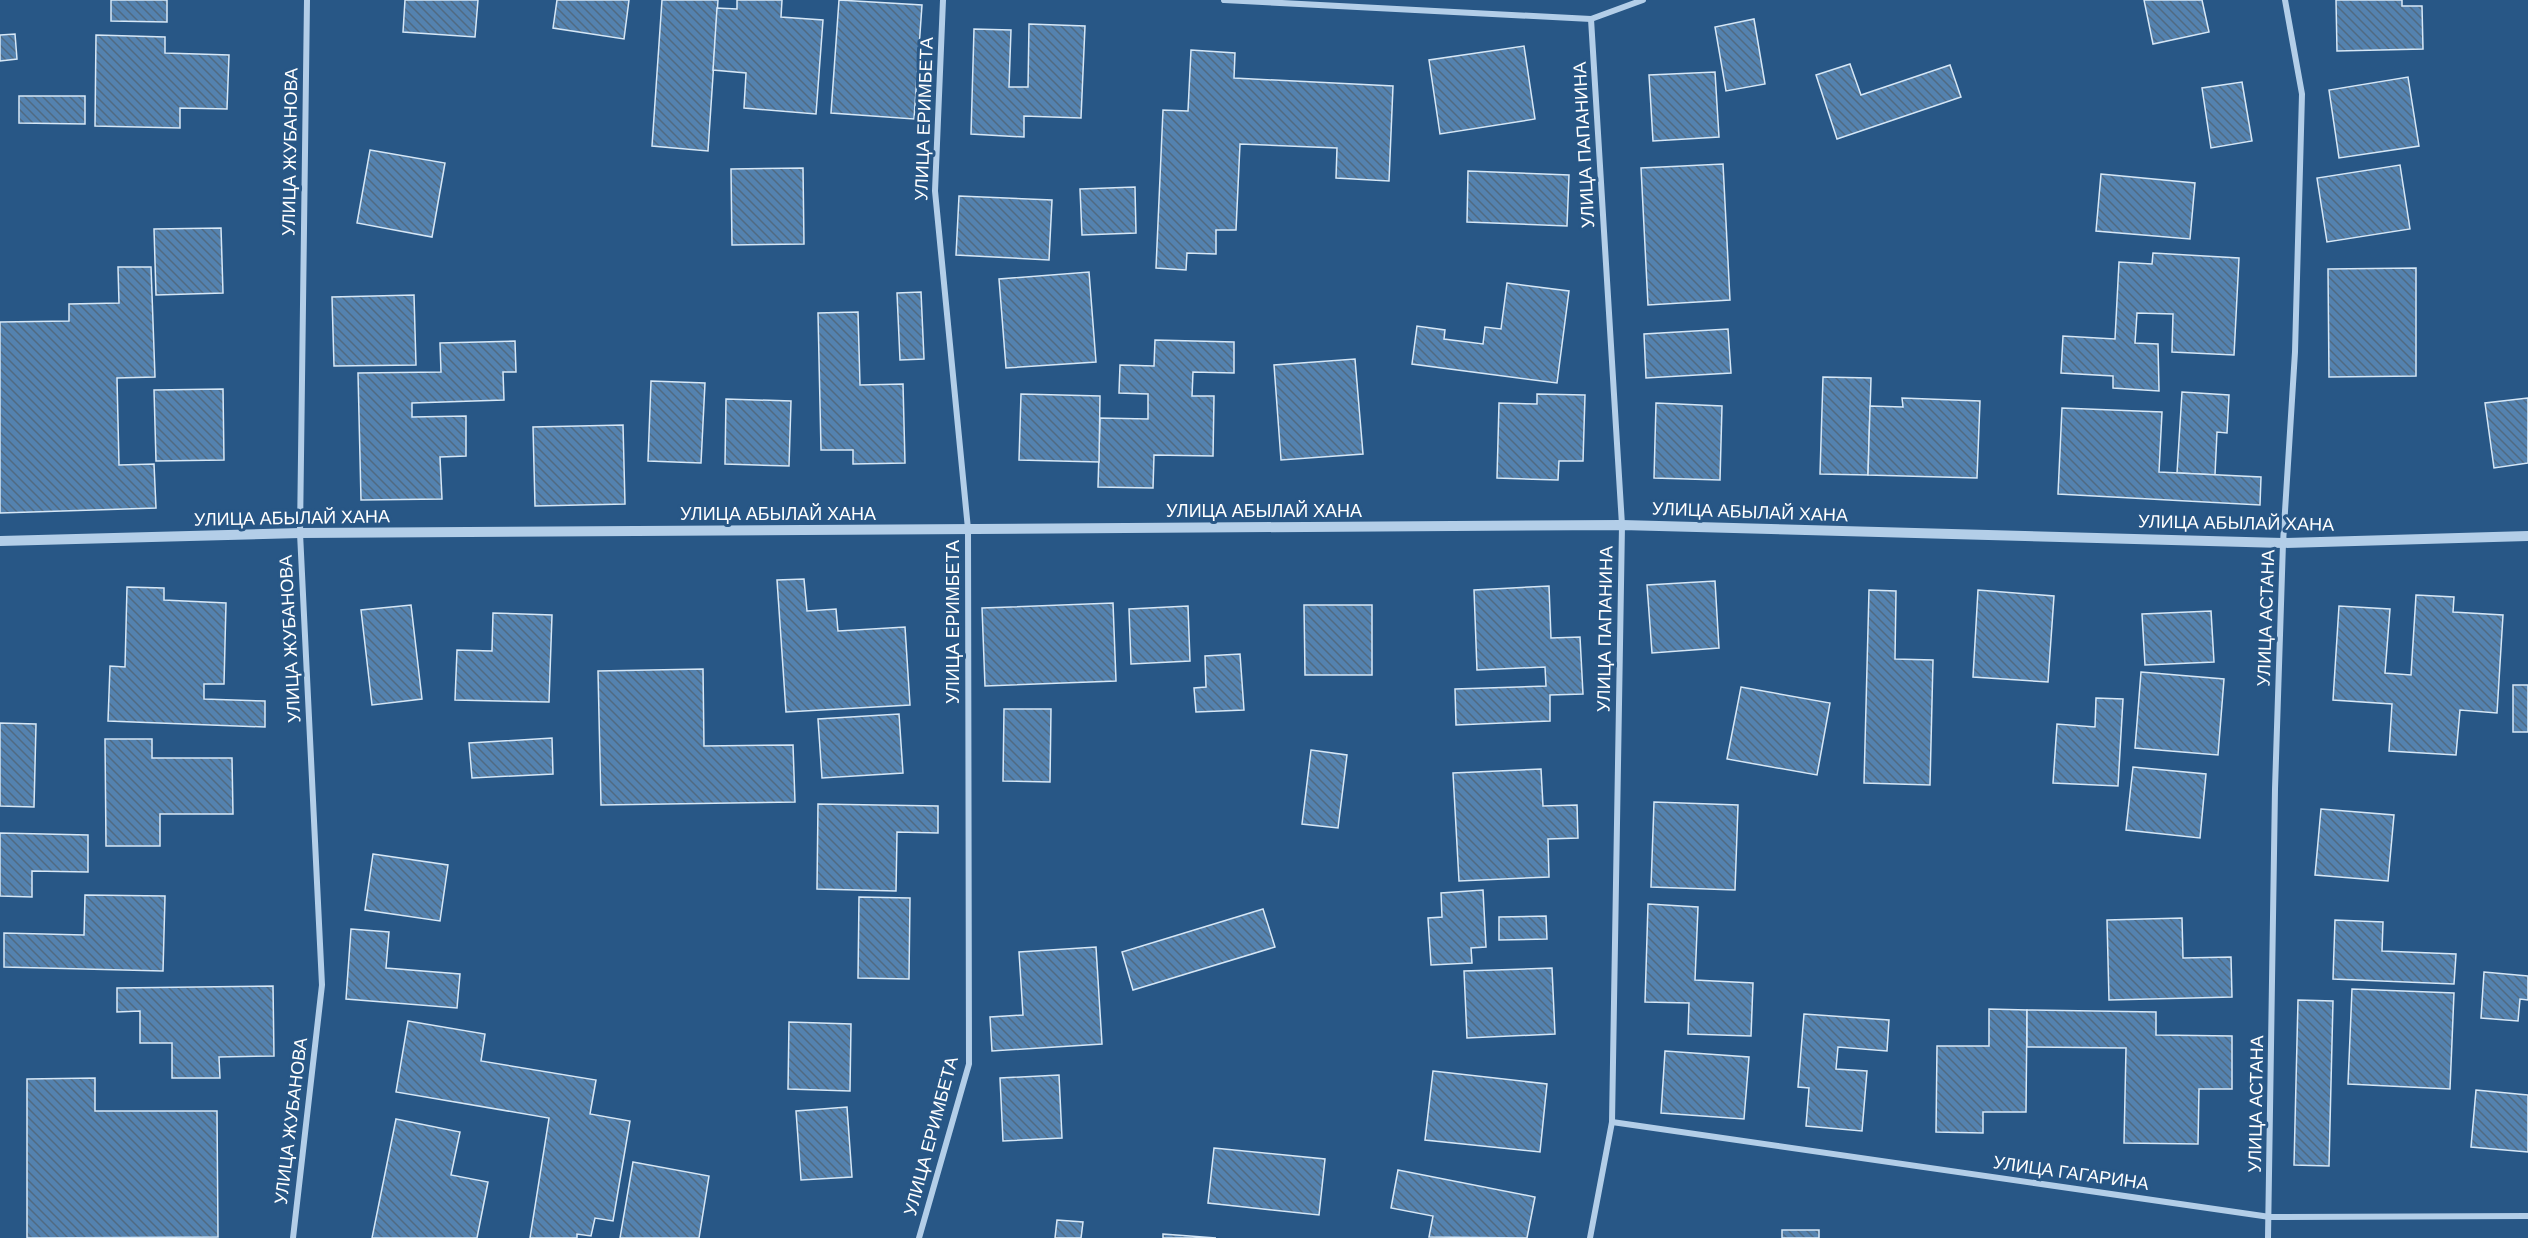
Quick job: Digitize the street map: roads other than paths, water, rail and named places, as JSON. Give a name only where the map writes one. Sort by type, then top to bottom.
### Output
[{"type":"street","name":"УЛИЦА ЖУБАНОВА","points":[[293,1238],[322,985],[300,533],[307,0]]},
{"type":"street","name":"УЛИЦА ЕРИМБЕТА","points":[[919,1238],[969,1064],[968,529],[935,191],[943,0]]},
{"type":"street","points":[[1224,0],[1591,19],[1642,0]]},
{"type":"street","name":"УЛИЦА АСТАНА","points":[[2268,1238],[2275,789],[2283,543],[2295,352],[2302,94],[2285,0]]},
{"type":"street","name":"УЛИЦА ПАПАНИНА","points":[[1590,1238],[1612,1122],[1622,525],[1591,19]]},
{"type":"street","name":"УЛИЦА АБЫЛАЙ ХАНА","points":[[0,541],[300,533],[1622,525],[2283,543],[2528,536]]},
{"type":"street","name":"УЛИЦА ГАГАРИНА","points":[[1612,1122],[2270,1217],[2528,1216]]}]
